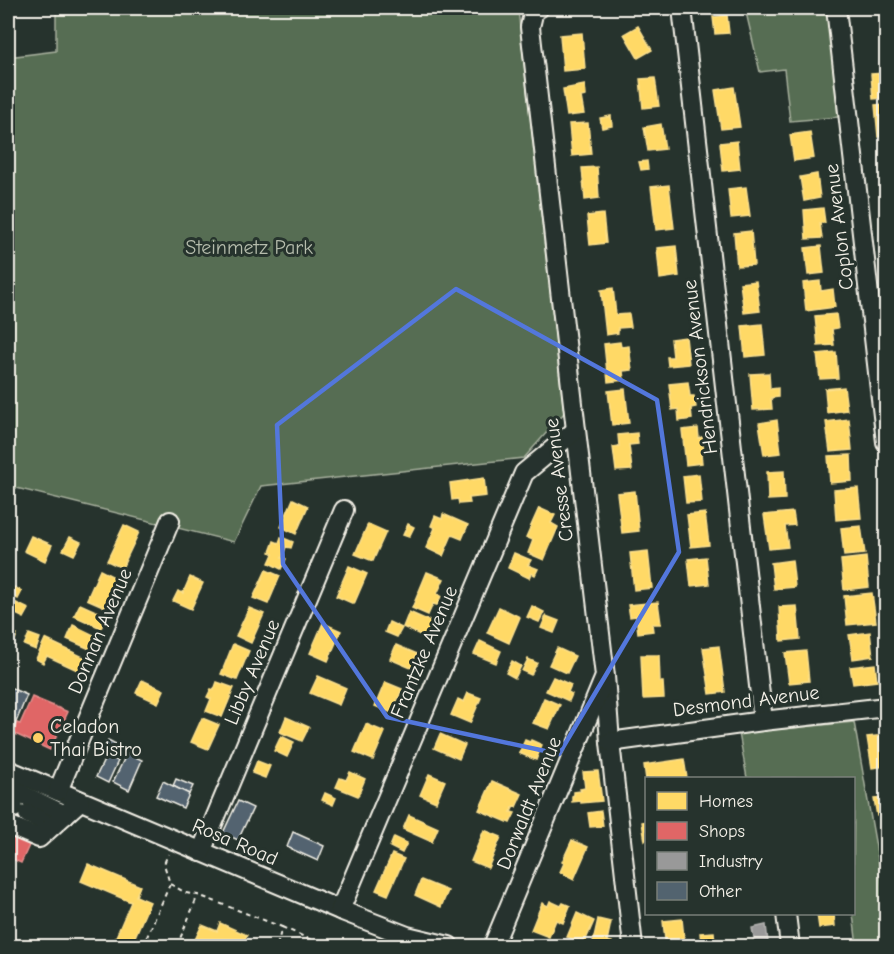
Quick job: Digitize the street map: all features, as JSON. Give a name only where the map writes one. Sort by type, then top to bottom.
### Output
[{"type":"street","name":"Hendrickson Avenue","points":[[682,8],[763,721]]},
{"type":"street","name":"Coplon Avenue","points":[[836,8],[886,442]]},
{"type":"street","name":"Cresse Avenue","points":[[537,9],[530,27],[605,676],[610,742],[633,946]]},
{"type":"street","name":"Frantzke Avenue","points":[[340,910],[524,473],[576,430]]},
{"type":"street","name":"Libby Avenue","points":[[201,852],[344,510]]},
{"type":"street","name":"Donnan Avenue","points":[[52,795],[170,521]]},
{"type":"street","name":"Dorwaldt Avenue","points":[[493,946],[605,676]]},
{"type":"street","name":"Desmond Avenue","points":[[610,742],[886,707]]},
{"type":"street","name":"Rosa Road","points":[[12,797],[52,795],[80,801],[340,910],[406,941],[449,946]]},
{"type":"street","points":[[52,795],[59,820]]},
{"type":"street","points":[[12,797],[39,838],[80,801]]},
{"type":"street","points":[[786,915],[790,946]]},
{"type":"path","points":[[143,946],[170,884],[164,864],[172,839]]},
{"type":"path","points":[[170,884],[186,893],[282,927],[325,946]]},
{"type":"path","points":[[177,946],[198,896]]},
{"type":"path","points":[[277,946],[282,927]]},
{"type":"highlighted area","points":[[456,289],[657,400],[679,552],[559,754],[387,717],[283,564],[277,425]]},
{"type":"green space","name":"Steinmetz Park","points":[[56,8],[521,8],[518,10],[564,413],[524,458],[261,486],[234,542],[8,486],[8,57],[56,51]]},
{"type":"green space","points":[[745,8],[828,8],[838,117],[790,121],[784,69],[760,72]]},
{"type":"green space","points":[[854,722],[886,904],[886,946],[857,946],[853,915],[855,915],[855,777],[747,777],[739,733]]},
{"type":"building: Homes","points":[[727,15],[729,33],[715,34],[713,17]]},
{"type":"building: Homes","points":[[638,26],[652,50],[638,58],[624,34]]},
{"type":"building: Homes","points":[[582,33],[585,69],[563,71],[560,35]]},
{"type":"building: Homes","points":[[886,73],[886,98],[873,99],[871,74]]},
{"type":"building: Homes","points":[[655,78],[659,106],[643,108],[640,79]]},
{"type":"building: Homes","points":[[585,85],[586,96],[581,97],[584,114],[567,116],[563,89]]},
{"type":"building: Homes","points":[[734,87],[740,127],[721,129],[715,90]]},
{"type":"building: Homes","points":[[886,104],[886,136],[878,137],[875,105]]},
{"type":"building: Homes","points":[[611,116],[612,126],[602,128],[600,118]]},
{"type":"building: Homes","points":[[588,123],[591,154],[572,156],[569,124]]},
{"type":"building: Homes","points":[[661,124],[665,149],[648,151],[644,127]]},
{"type":"building: Homes","points":[[810,132],[814,158],[794,161],[790,135]]},
{"type":"building: Homes","points":[[737,141],[740,169],[723,171],[720,143]]},
{"type":"building: Homes","points":[[647,161],[648,169],[641,170],[639,162]]},
{"type":"building: Homes","points":[[597,167],[599,198],[585,200],[582,168]]},
{"type":"building: Homes","points":[[817,174],[820,198],[804,201],[800,177]]},
{"type":"building: Homes","points":[[886,182],[886,207],[885,207],[882,183]]},
{"type":"building: Homes","points":[[669,185],[674,228],[656,230],[651,187]]},
{"type":"building: Homes","points":[[746,187],[750,216],[731,218],[728,189]]},
{"type":"building: Homes","points":[[823,208],[825,223],[820,223],[822,238],[806,239],[804,210]]},
{"type":"building: Homes","points":[[603,214],[606,243],[590,245],[587,216]]},
{"type":"building: Homes","points":[[751,231],[754,265],[737,266],[734,233]]},
{"type":"building: Homes","points":[[676,246],[679,276],[660,279],[657,248]]},
{"type":"building: Homes","points":[[821,246],[824,273],[808,275],[805,248]]},
{"type":"building: Homes","points":[[756,281],[760,311],[744,313],[740,283]]},
{"type":"building: Homes","points":[[820,281],[821,291],[833,289],[835,307],[806,311],[803,283]]},
{"type":"building: Homes","points":[[613,288],[616,315],[629,314],[631,327],[618,328],[618,333],[606,335],[601,290]]},
{"type":"building: Homes","points":[[836,314],[838,328],[832,329],[834,345],[818,346],[815,316]]},
{"type":"building: Homes","points":[[762,324],[765,355],[745,357],[742,326]]},
{"type":"building: Homes","points":[[686,337],[689,364],[668,366],[667,357],[673,357],[671,339]]},
{"type":"building: Homes","points":[[620,342],[621,347],[629,346],[632,370],[623,371],[624,380],[608,382],[604,344]]},
{"type":"building: Homes","points":[[836,352],[838,378],[820,379],[817,354]]},
{"type":"building: Homes","points":[[769,373],[770,389],[778,388],[778,397],[771,398],[772,409],[753,410],[750,374]]},
{"type":"building: Homes","points":[[688,382],[690,396],[694,396],[696,407],[691,408],[692,419],[679,421],[678,409],[672,410],[669,384]]},
{"type":"building: Homes","points":[[844,387],[847,410],[827,413],[825,389]]},
{"type":"building: Homes","points":[[625,389],[629,423],[612,425],[608,391]]},
{"type":"building: Homes","points":[[849,419],[852,450],[830,452],[826,422]]},
{"type":"building: Homes","points":[[777,420],[781,453],[764,455],[759,423]]},
{"type":"building: Homes","points":[[698,428],[704,453],[701,454],[702,463],[686,465],[682,430]]},
{"type":"building: Homes","points":[[637,433],[638,444],[629,445],[632,470],[616,471],[613,447],[619,446],[618,435]]},
{"type":"building: Homes","points":[[851,455],[852,481],[830,483],[828,456]]},
{"type":"building: Homes","points":[[784,471],[785,499],[768,500],[767,472]]},
{"type":"building: Homes","points":[[699,474],[702,502],[686,503],[683,476]]},
{"type":"building: Homes","points":[[484,478],[486,496],[469,498],[470,503],[459,504],[458,499],[452,500],[450,483]]},
{"type":"building: Homes","points":[[858,488],[861,518],[836,520],[834,490]]},
{"type":"building: Homes","points":[[635,491],[639,531],[622,533],[617,493]]},
{"type":"building: Homes","points":[[293,499],[308,506],[296,534],[281,527]]},
{"type":"building: Homes","points":[[539,508],[555,515],[551,523],[558,527],[544,560],[528,553],[533,540],[526,537]]},
{"type":"building: Homes","points":[[793,512],[795,525],[785,526],[788,547],[769,549],[764,515]]},
{"type":"building: Homes","points":[[705,513],[709,545],[691,547],[687,515]]},
{"type":"building: Homes","points":[[443,514],[468,525],[462,539],[452,535],[443,556],[426,548],[435,528],[431,526],[435,516],[442,519]]},
{"type":"building: Homes","points":[[368,524],[386,532],[373,561],[355,554]]},
{"type":"building: Homes","points":[[408,524],[414,527],[409,537],[403,535]]},
{"type":"building: Homes","points":[[124,525],[139,532],[122,568],[107,561]]},
{"type":"building: Homes","points":[[861,526],[865,554],[844,556],[841,528]]},
{"type":"building: Homes","points":[[31,536],[52,545],[45,561],[24,551]]},
{"type":"building: Homes","points":[[70,537],[81,542],[74,555],[63,550]]},
{"type":"building: Homes","points":[[281,537],[293,542],[291,548],[286,547],[282,558],[286,559],[281,569],[269,563],[273,554],[270,552],[274,541],[279,543]]},
{"type":"building: Homes","points":[[648,551],[652,588],[634,590],[630,553]]},
{"type":"building: Homes","points":[[514,553],[531,560],[528,565],[538,569],[535,575],[531,573],[529,578],[508,568]]},
{"type":"building: Homes","points":[[706,557],[709,584],[691,586],[688,559]]},
{"type":"building: Homes","points":[[866,557],[869,587],[844,590],[841,560]]},
{"type":"building: Homes","points":[[792,560],[795,587],[774,589],[771,563]]},
{"type":"building: Homes","points":[[349,566],[367,574],[354,604],[336,596]]},
{"type":"building: Homes","points":[[100,570],[118,579],[105,607],[87,599]]},
{"type":"building: Homes","points":[[266,570],[280,576],[268,604],[253,598]]},
{"type":"building: Homes","points":[[427,572],[444,579],[437,594],[441,596],[437,605],[433,604],[428,615],[412,608]]},
{"type":"building: Homes","points":[[190,577],[203,583],[191,609],[173,601],[178,591],[183,593]]},
{"type":"building: Homes","points":[[8,584],[22,591],[18,599],[8,594]]},
{"type":"building: Homes","points":[[872,593],[876,622],[847,625],[844,596]]},
{"type":"building: Homes","points":[[8,599],[29,609],[24,618],[12,612],[8,621]]},
{"type":"building: Homes","points":[[658,602],[661,624],[652,624],[653,631],[638,633],[636,616],[630,617],[628,605]]},
{"type":"building: Homes","points":[[80,604],[107,616],[101,628],[74,616]]},
{"type":"building: Homes","points":[[532,606],[544,612],[539,622],[527,617]]},
{"type":"building: Homes","points":[[797,606],[800,639],[781,641],[779,607]]},
{"type":"building: Homes","points":[[499,607],[520,617],[509,643],[487,633]]},
{"type":"building: Homes","points":[[249,608],[264,614],[251,643],[236,636]]},
{"type":"building: Homes","points":[[409,612],[434,623],[427,638],[403,627]]},
{"type":"building: Homes","points":[[546,616],[559,621],[554,633],[541,628]]},
{"type":"building: Homes","points":[[389,622],[402,628],[397,637],[385,632]]},
{"type":"building: Homes","points":[[323,623],[341,631],[328,661],[310,653]]},
{"type":"building: Homes","points":[[73,625],[98,637],[92,650],[67,639]]},
{"type":"building: Homes","points":[[8,631],[17,635],[10,650],[8,649]]},
{"type":"building: Homes","points":[[870,632],[873,656],[853,659],[849,635]]},
{"type":"building: Homes","points":[[29,634],[40,638],[36,650],[24,645]]},
{"type":"building: Homes","points":[[45,639],[94,662],[88,675],[47,656],[43,663],[36,659]]},
{"type":"building: Homes","points":[[480,641],[501,651],[496,663],[474,654]]},
{"type":"building: Homes","points":[[233,644],[249,651],[237,680],[221,674]]},
{"type":"building: Homes","points":[[396,645],[417,654],[411,668],[390,659]]},
{"type":"building: Homes","points":[[719,646],[725,692],[710,694],[703,648]]},
{"type":"building: Homes","points":[[557,648],[575,656],[567,673],[549,665]]},
{"type":"building: Homes","points":[[806,651],[809,681],[789,683],[785,653]]},
{"type":"building: Homes","points":[[641,655],[659,655],[660,682],[663,682],[664,698],[643,699]]},
{"type":"building: Homes","points":[[528,659],[537,663],[531,675],[522,671]]},
{"type":"building: Homes","points":[[512,661],[521,666],[515,678],[506,673]]},
{"type":"building: Homes","points":[[875,664],[877,681],[853,684],[850,667]]},
{"type":"building: Homes","points":[[318,676],[346,688],[339,705],[310,693]]},
{"type":"building: Homes","points":[[553,677],[571,685],[568,692],[572,694],[569,701],[546,691]]},
{"type":"building: Homes","points":[[142,680],[164,690],[158,703],[136,693]]},
{"type":"building: Homes","points":[[217,682],[234,688],[222,717],[206,711],[211,699],[207,697],[211,689],[214,690]]},
{"type":"building: Homes","points":[[385,682],[402,689],[392,713],[375,706]]},
{"type":"building: Homes","points":[[468,693],[481,698],[470,723],[451,715],[458,699],[464,702]]},
{"type":"building: Homes","points":[[544,698],[560,705],[549,729],[533,723]]},
{"type":"building: Homes","points":[[286,717],[309,727],[302,741],[280,732]]},
{"type":"building: Homes","points":[[202,718],[219,725],[208,749],[191,742]]},
{"type":"building: Homes","points":[[366,724],[385,732],[373,760],[354,752]]},
{"type":"building: Homes","points":[[440,734],[465,745],[459,759],[434,748]]},
{"type":"building: Homes","points":[[886,735],[886,766],[872,768],[867,737]]},
{"type":"building: Homes","points":[[281,736],[294,742],[287,757],[274,751]]},
{"type":"building: Homes","points":[[525,740],[542,745],[536,760],[519,753]]},
{"type":"building: Homes","points":[[684,759],[687,777],[646,777],[644,765]]},
{"type":"building: Homes","points":[[257,761],[270,766],[265,778],[252,773]]},
{"type":"building: Homes","points":[[598,771],[602,801],[572,802],[574,792],[585,788],[583,772]]},
{"type":"building: Homes","points":[[350,772],[365,779],[358,796],[336,787],[340,778],[346,780]]},
{"type":"building: Homes","points":[[429,774],[445,781],[436,802],[420,795]]},
{"type":"building: Homes","points":[[492,781],[522,794],[511,812],[515,813],[510,823],[479,810]]},
{"type":"building: Homes","points":[[325,793],[336,798],[333,805],[322,800]]},
{"type":"building: Homes","points":[[886,798],[886,815],[877,816],[874,799]]},
{"type":"building: Homes","points":[[601,811],[603,826],[590,827],[588,813]]},
{"type":"building: Homes","points":[[409,815],[438,828],[432,842],[403,829]]},
{"type":"building: Homes","points":[[645,821],[645,841],[642,822]]},
{"type":"building: Homes","points":[[484,830],[501,837],[488,868],[471,861]]},
{"type":"building: Homes","points":[[394,837],[407,843],[402,853],[390,847]]},
{"type":"building: Homes","points":[[572,840],[588,847],[574,879],[560,872]]},
{"type":"building: Homes","points":[[886,842],[886,873],[884,873],[880,843]]},
{"type":"building: Homes","points":[[392,854],[404,859],[388,895],[376,890]]},
{"type":"building: Homes","points":[[88,864],[140,886],[136,896],[150,902],[131,946],[112,946],[131,902],[81,881]]},
{"type":"building: Homes","points":[[421,880],[448,891],[441,907],[415,895]]},
{"type":"building: Homes","points":[[550,901],[561,906],[563,903],[570,906],[563,923],[556,920],[549,937],[531,930],[542,903],[548,906]]},
{"type":"building: Homes","points":[[577,913],[594,921],[584,944],[567,937]]},
{"type":"building: Homes","points":[[817,915],[834,915],[835,926],[819,928]]},
{"type":"building: Homes","points":[[598,919],[611,922],[607,941],[612,942],[611,946],[592,946]]},
{"type":"building: Homes","points":[[682,919],[684,938],[665,940],[663,921]]},
{"type":"building: Homes","points":[[220,923],[247,935],[243,943],[250,946],[224,946],[213,942],[211,946],[192,946],[202,925],[217,931]]},
{"type":"building: Homes","points":[[714,932],[715,942],[701,943],[700,933]]},
{"type":"building: Shops","points":[[32,697],[68,712],[50,750],[13,733],[17,723],[20,724]]},
{"type":"building: Shops","points":[[8,831],[31,841],[21,863],[8,857]]},
{"type":"building: Industry","points":[[766,925],[768,942],[755,944],[752,928]]},
{"type":"building: Other","points":[[8,687],[27,695],[10,737],[8,736]]},
{"type":"building: Other","points":[[108,740],[118,745],[113,756],[102,752]]},
{"type":"building: Other","points":[[127,753],[142,760],[129,790],[113,782]]},
{"type":"building: Other","points":[[106,756],[118,761],[108,783],[96,777]]},
{"type":"building: Other","points":[[176,779],[193,786],[189,794],[173,786]]},
{"type":"building: Other","points":[[163,781],[189,794],[183,808],[156,796]]},
{"type":"building: Other","points":[[238,801],[253,808],[238,840],[223,833]]},
{"type":"building: Other","points":[[293,832],[324,846],[318,861],[287,847]]},
{"type":"place","name":"Celadon Thai Bistro","points":[[38,738]]}]
